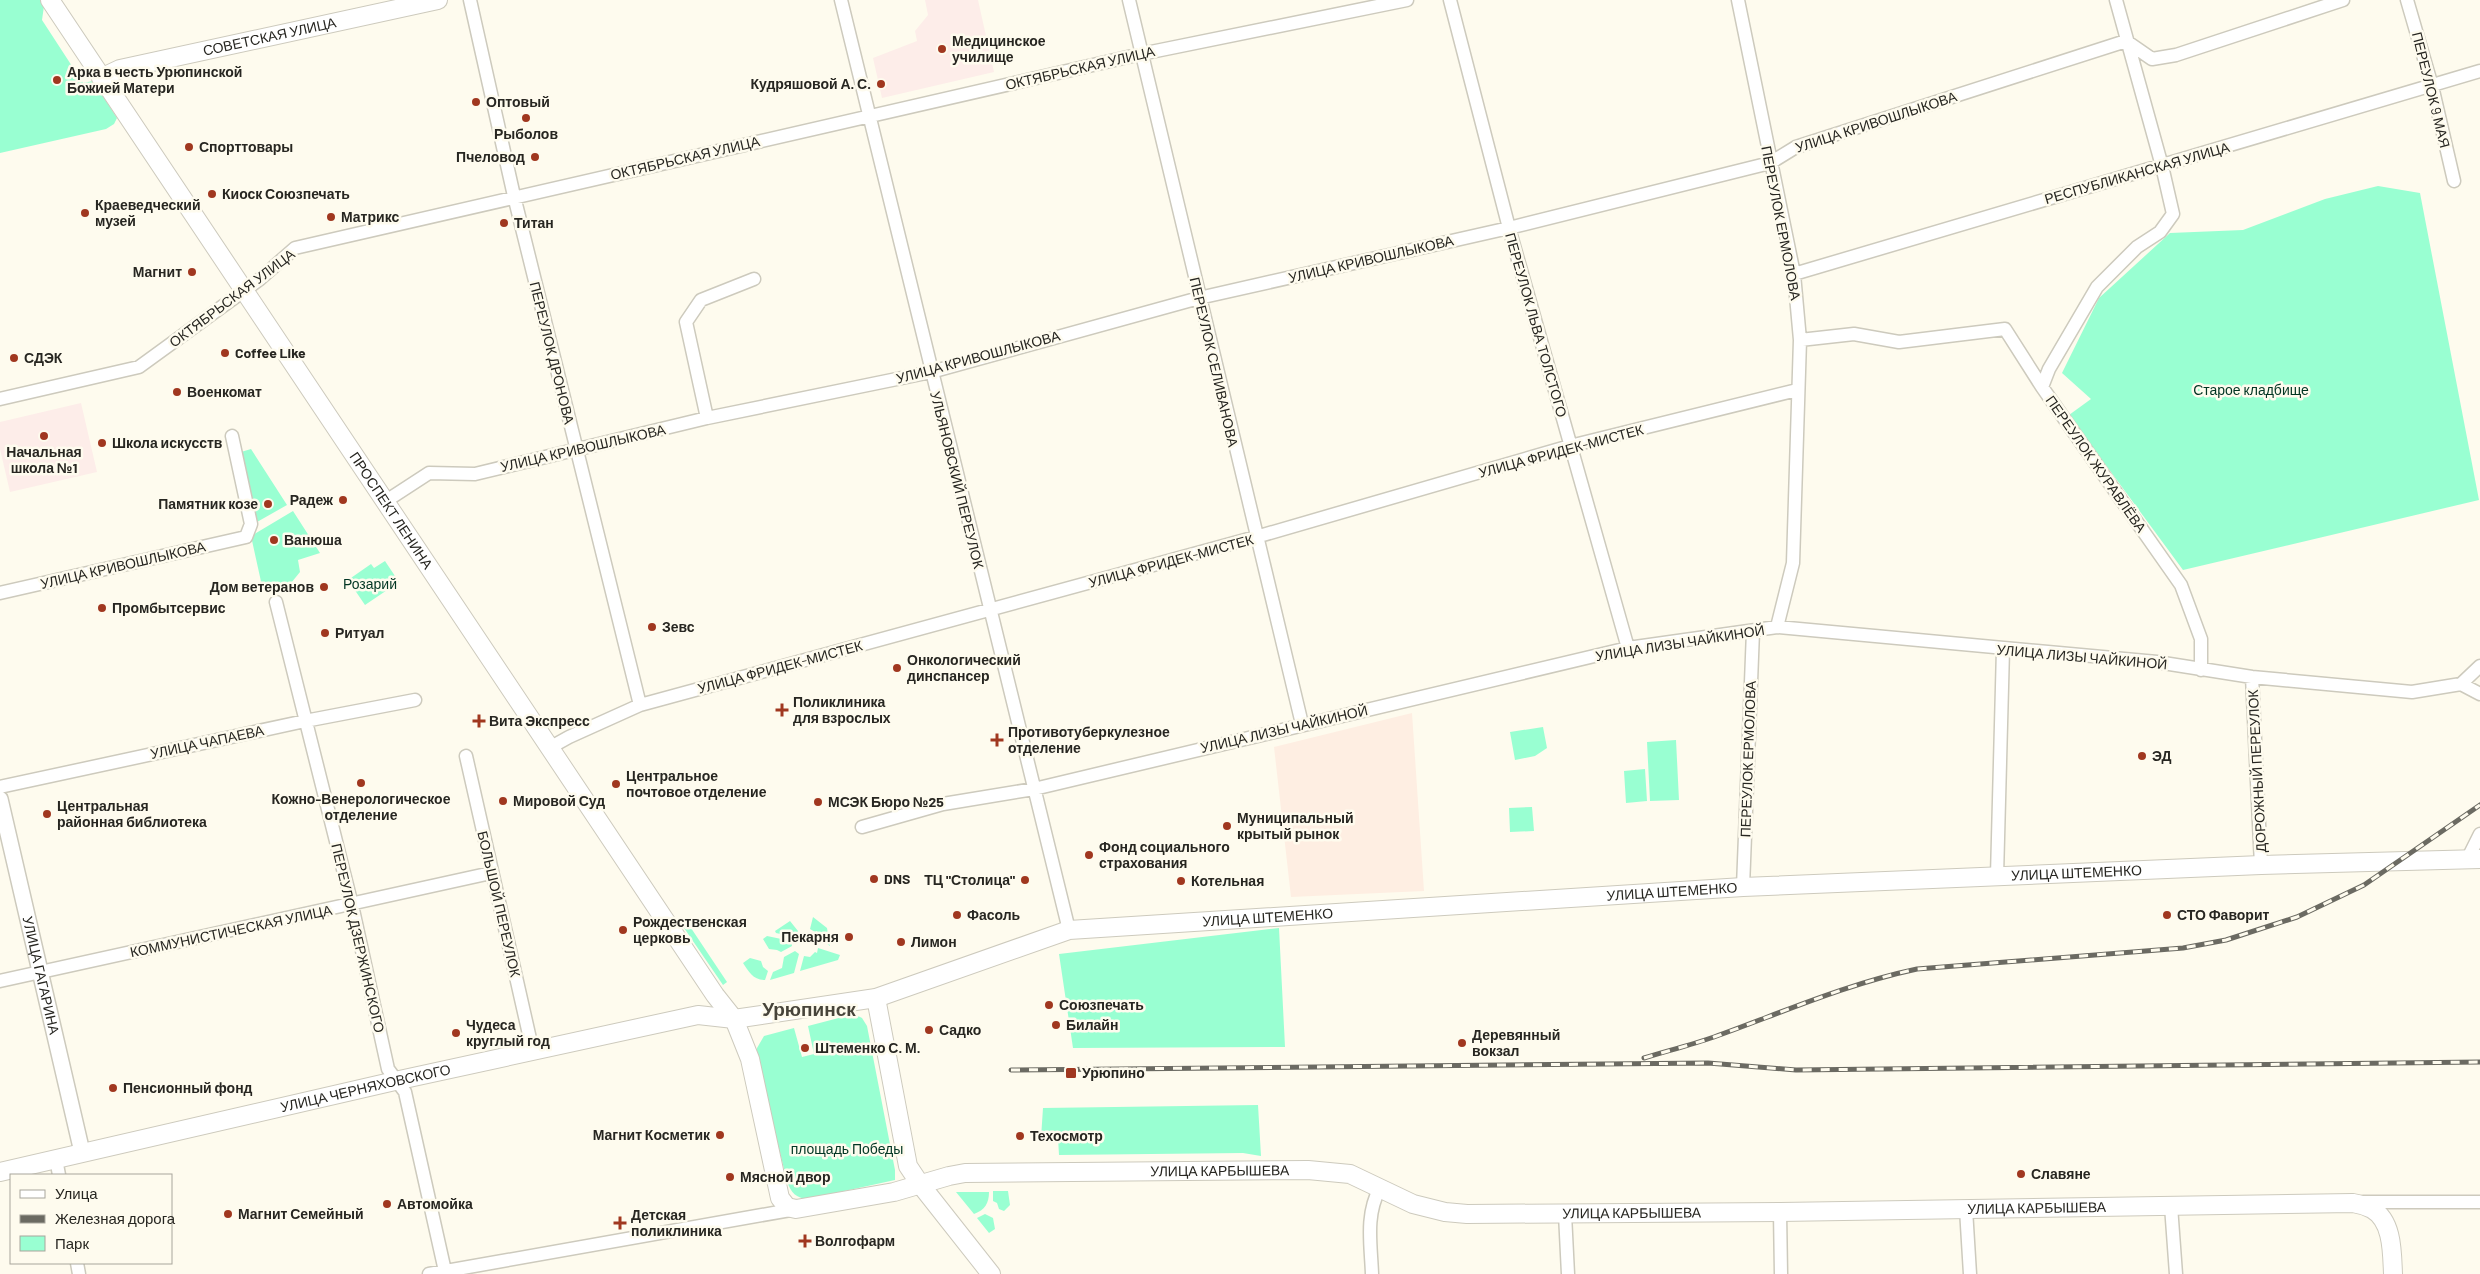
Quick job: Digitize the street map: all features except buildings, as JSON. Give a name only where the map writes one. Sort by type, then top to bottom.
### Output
[{"type":"main road","name":"ПРОСПЕКТ ЛЕНИНА","points":[[50,0],[734,1020]]},
{"type":"main road","name":"СОВЕТСКАЯ УЛИЦА","points":[[101,78],[120,69],[438,0]]},
{"type":"main road","name":"УЛИЦА ШТЕМЕНКО","points":[[876,998],[1069,930],[1743,887],[2261,865],[2474,860]]},
{"type":"main road","points":[[920,1184],[894,1192],[796,1209],[787,1207],[780,1198],[750,1059],[734,1020],[876,998],[904,1154],[908,1166],[991,1274]]},
{"type":"main road","name":"УЛИЦА ЧЕРНЯХОВСКОГО","points":[[0,1172],[57,1167],[82,1152],[243,1118],[395,1081],[698,1015],[734,1020]]},
{"type":"main road","name":"УЛИЦА КАРБЫШЕВА","points":[[920,1184],[965,1173],[1308,1170],[1350,1174],[1413,1204],[1445,1212],[1466,1214],[1780,1212],[2353,1202]]},
{"type":"main road","points":[[2353,1202],[2372,1209],[2380,1216],[2390,1236],[2394,1274]]},
{"type":"street","name":"ПЕРЕУЛОК ДРОНОВА","points":[[470,0],[514,196],[640,705]]},
{"type":"street","name":"УЛЬЯНОВСКИЙ ПЕРЕУЛОК","points":[[841,0],[989,611],[1069,930]]},
{"type":"street","name":"ПЕРЕУЛОК СЕЛИВАНОВА","points":[[1129,0],[1302,724]]},
{"type":"street","name":"ОКТЯБРЬСКАЯ УЛИЦА","points":[[0,399],[139,366],[244,290],[295,248],[514,196],[1141,54],[1407,0]]},
{"type":"street","name":"ПЕРЕУЛОК ЛЬВА ТОЛСТОГО","points":[[1450,0],[1509,228],[1628,648]]},
{"type":"street","name":"ПЕРЕУЛОК ЕРМОЛОВА","points":[[1738,0],[1794,274],[1800,340],[1793,563],[1777,627]]},
{"type":"street","name":"ПЕРЕУЛОК ЖУРАВЛЁВА","points":[[2116,0],[2162,166],[2173,214],[2160,232],[2136,247],[2097,287],[2049,369],[2042,387],[2181,585],[2201,638],[2201,670]]},
{"type":"street","points":[[2126,41],[2152,59],[2176,55],[2343,0]]},
{"type":"street","name":"ПЕРЕУЛОК 9 МАЯ","points":[[2407,0],[2432,86],[2454,180]]},
{"type":"street","name":"УЛИЦА КРИВОШЛЫКОВА","points":[[386,501],[429,473],[475,474],[707,418],[931,372],[1199,298],[1509,228],[1770,164],[1796,147],[2126,41]]},
{"type":"street","name":"РЕСПУБЛИКАНСКАЯ УЛИЦА","points":[[1794,274],[2480,71]]},
{"type":"street","points":[[707,418],[686,322],[701,300],[754,279]]},
{"type":"street","points":[[1800,340],[1854,334],[1899,342],[2005,329],[2042,387]]},
{"type":"street","name":"УЛИЦА ФРИДЕК-МИСТЕК","points":[[551,747],[568,736],[640,705],[1256,537],[1570,446],[1797,390]]},
{"type":"street","name":"УЛИЦА КРИВОШЛЫКОВА","points":[[0,593],[246,537],[251,524],[232,436]]},
{"type":"street","name":"ПЕРЕУЛОК ДЗЕРЖИНСКОГО","points":[[276,602],[352,905],[388,1068],[395,1081],[405,1092],[445,1271]]},
{"type":"street","name":"УЛИЦА ЛИЗЫ ЧАЙКИНОЙ","points":[[862,827],[943,804],[1034,789],[1628,648],[1777,627],[2003,650],[2157,662],[2252,677],[2412,692],[2461,684]]},
{"type":"street","name":"ПЕРЕУЛОК ЕРМОЛОВА","points":[[1743,887],[1753,631]]},
{"type":"street","points":[[1997,876],[2003,650]]},
{"type":"street","points":[[2480,666],[2461,684],[2480,694]]},
{"type":"street","name":"ДОРОЖНЫЙ ПЕРЕУЛОК","points":[[2252,677],[2261,865]]},
{"type":"street","name":"УЛИЦА ЧАПАЕВА","points":[[0,787],[306,721],[415,700]]},
{"type":"street","name":"БОЛЬШОЙ ПЕРЕУЛОК","points":[[466,756],[533,1052]]},
{"type":"street","name":"УЛИЦА ГАГАРИНА","points":[[0,799],[82,1152]]},
{"type":"street","points":[[2474,860],[2480,834]]},
{"type":"street","name":"КОММУНИСТИЧЕСКАЯ УЛИЦА","points":[[0,981],[491,873]]},
{"type":"street","points":[[1372,1274],[1370,1227],[1372,1202],[1380,1188]]},
{"type":"street","points":[[2353,1202],[2480,1202]]},
{"type":"street","points":[[2171,1206],[2176,1274]]},
{"type":"street","points":[[429,1274],[445,1271],[495,1268],[796,1209]]},
{"type":"street","points":[[1966,1209],[1970,1274]]},
{"type":"street","points":[[1780,1212],[1781,1274]]},
{"type":"street","points":[[1565,1214],[1568,1274]]},
{"type":"shaded area","name":"Медицинское училище","points":[[925,0],[978,0],[994,72],[882,98],[873,58],[917,41],[915,31],[928,15]]},
{"type":"shaded area","name":"Начальная школа №1","points":[[81,403],[97,472],[10,492],[0,449],[0,422]]},
{"type":"shaded area","points":[[1412,713],[1424,891],[1291,897],[1274,747]]},
{"type":"green space","points":[[0,0],[40,0],[44,6],[42,20],[83,83],[93,81],[117,118],[114,124],[106,129],[0,153]]},
{"type":"green space","name":"Старое кладбище","points":[[2378,186],[2420,193],[2479,500],[2183,570],[2069,415],[2091,399],[2062,373],[2099,298],[2170,233],[2243,230],[2325,199]]},
{"type":"green space","points":[[251,449],[287,505],[257,522],[241,452]]},
{"type":"green space","points":[[293,511],[320,553],[298,560],[300,572],[287,588],[270,593],[262,586],[251,536]]},
{"type":"green space","name":"Розарий","points":[[385,561],[399,582],[365,605],[348,580],[371,564],[374,568]]},
{"type":"green space","points":[[1543,727],[1547,748],[1535,756],[1515,760],[1510,732]]},
{"type":"green space","points":[[1676,740],[1679,800],[1650,801],[1647,742]]},
{"type":"green space","points":[[1645,769],[1647,801],[1626,803],[1624,771]]},
{"type":"green space","points":[[1532,807],[1534,831],[1510,832],[1509,808]]},
{"type":"green space","points":[[813,917],[827,928],[830,946],[826,943],[818,942],[820,936],[817,931],[815,932],[810,929]]},
{"type":"green space","points":[[790,921],[798,931],[794,937],[776,933],[775,931]]},
{"type":"green space","points":[[687,922],[727,982],[723,985],[682,925]]},
{"type":"green space","points":[[1279,928],[1285,1047],[1073,1048],[1059,954]]},
{"type":"green space","points":[[767,936],[791,941],[792,946],[781,952],[769,949],[763,939]]},
{"type":"green space","points":[[818,948],[840,955],[838,960],[800,971],[804,956],[810,957],[815,952],[817,953]]},
{"type":"green space","points":[[795,951],[799,954],[794,973],[770,980],[773,972],[782,968],[784,957]]},
{"type":"green space","points":[[750,958],[761,961],[763,967],[768,971],[765,980],[754,977],[747,969],[743,963]]},
{"type":"green space","name":"площадь Победы","points":[[854,1014],[862,1018],[867,1026],[895,1170],[895,1180],[808,1199],[800,1197],[792,1192],[787,1181],[756,1056],[757,1048],[764,1036],[794,1028],[802,1057],[814,1054],[808,1026]]},
{"type":"green space","points":[[1258,1105],[1261,1156],[1243,1153],[1059,1155],[1058,1138],[1041,1138],[1043,1108]]},
{"type":"green space","points":[[993,1191],[1008,1191],[1010,1205],[1004,1211],[999,1209],[997,1203],[993,1201]]},
{"type":"green space","points":[[956,1192],[989,1192],[986,1206],[974,1214]]},
{"type":"green space","points":[[985,1214],[993,1218],[995,1229],[989,1233],[977,1218]]},
{"type":"railway","points":[[1644,1058],[1714,1037],[1839,991],[1917,969],[2183,948],[2226,940],[2297,917],[2364,885],[2480,805]]},
{"type":"railway","points":[[1011,1070],[1708,1063],[1796,1070],[2480,1062]]},
{"type":"place","name":"Медицинское училище","points":[[942,49]]},
{"type":"place","name":"Арка в честь Урюпинской Божией Матери","points":[[57,80]]},
{"type":"place","name":"Кудряшовой А. С.","points":[[881,84]]},
{"type":"place","name":"Оптовый","points":[[476,102]]},
{"type":"place","name":"Рыболов","points":[[526,118]]},
{"type":"place","name":"Спорттовары","points":[[189,147]]},
{"type":"place","name":"Пчеловод","points":[[535,157]]},
{"type":"place","name":"Киоск Союзпечать","points":[[212,194]]},
{"type":"place","name":"Краеведческий музей","points":[[85,213]]},
{"type":"place","name":"Матрикс","points":[[331,217]]},
{"type":"place","name":"Титан","points":[[504,223]]},
{"type":"place","name":"Магнит","points":[[192,272]]},
{"type":"place","name":"Coffee Like","points":[[225,353]]},
{"type":"place","name":"СДЭК","points":[[14,358]]},
{"type":"place","name":"Военкомат","points":[[177,392]]},
{"type":"place","name":"Начальная школа №1","points":[[44,436]]},
{"type":"place","name":"Школа искусств","points":[[102,443]]},
{"type":"place","name":"Радеж","points":[[343,500]]},
{"type":"place","name":"Памятник козе","points":[[268,504]]},
{"type":"place","name":"Ванюша","points":[[274,540]]},
{"type":"place","name":"Дом ветеранов","points":[[324,587]]},
{"type":"place","name":"Промбытсервис","points":[[102,608]]},
{"type":"place","name":"Зевс","points":[[652,627]]},
{"type":"place","name":"Ритуал","points":[[325,633]]},
{"type":"place","name":"Онкологический динспансер","points":[[897,668]]},
{"type":"place","name":"Поликлиника для взрослых","points":[[782,710]]},
{"type":"place","name":"Вита Экспресс","points":[[479,721]]},
{"type":"place","name":"Противотуберкулезное отделение","points":[[997,740]]},
{"type":"place","name":"ЭД","points":[[2142,756]]},
{"type":"place","name":"Кожно-Венерологическое отделение","points":[[361,783]]},
{"type":"place","name":"Центральное почтовое отделение","points":[[616,784]]},
{"type":"place","name":"Мировой Суд","points":[[503,801]]},
{"type":"place","name":"МСЭК Бюро №25","points":[[818,802]]},
{"type":"place","name":"Центральная районная библиотека","points":[[47,814]]},
{"type":"place","name":"Муниципальный крытый рынок","points":[[1227,826]]},
{"type":"place","name":"Фонд социального страхования","points":[[1089,855]]},
{"type":"place","name":"DNS","points":[[874,879]]},
{"type":"place","name":"ТЦ \"Столица\"","points":[[1025,880]]},
{"type":"place","name":"Котельная","points":[[1181,881]]},
{"type":"place","name":"Фасоль","points":[[957,915]]},
{"type":"place","name":"СТО Фаворит","points":[[2167,915]]},
{"type":"place","name":"Рождественская церковь","points":[[623,930]]},
{"type":"place","name":"Пекарня","points":[[849,937]]},
{"type":"place","name":"Лимон","points":[[901,942]]},
{"type":"place","name":"Союзпечать","points":[[1049,1005]]},
{"type":"place","name":"Билайн","points":[[1056,1025]]},
{"type":"place","name":"Садко","points":[[929,1030]]},
{"type":"place","name":"Чудеса круглый год","points":[[456,1033]]},
{"type":"place","name":"Деревянный вокзал","points":[[1462,1043]]},
{"type":"place","name":"Штеменко С. М.","points":[[805,1048]]},
{"type":"place","name":"Урюпино","points":[[1071,1073]]},
{"type":"place","name":"Пенсионный фонд","points":[[113,1088]]},
{"type":"place","name":"Магнит Косметик","points":[[720,1135]]},
{"type":"place","name":"Техосмотр","points":[[1020,1136]]},
{"type":"place","name":"Славяне","points":[[2021,1174]]},
{"type":"place","name":"Мясной двор","points":[[730,1177]]},
{"type":"place","name":"Автомойка","points":[[387,1204]]},
{"type":"place","name":"Магнит Семейный","points":[[228,1214]]},
{"type":"place","name":"Детская поликлиника","points":[[620,1223]]},
{"type":"place","name":"Волгофарм","points":[[805,1241]]},
{"type":"district","name":"Урюпинск","points":[[809,1009]]}]
